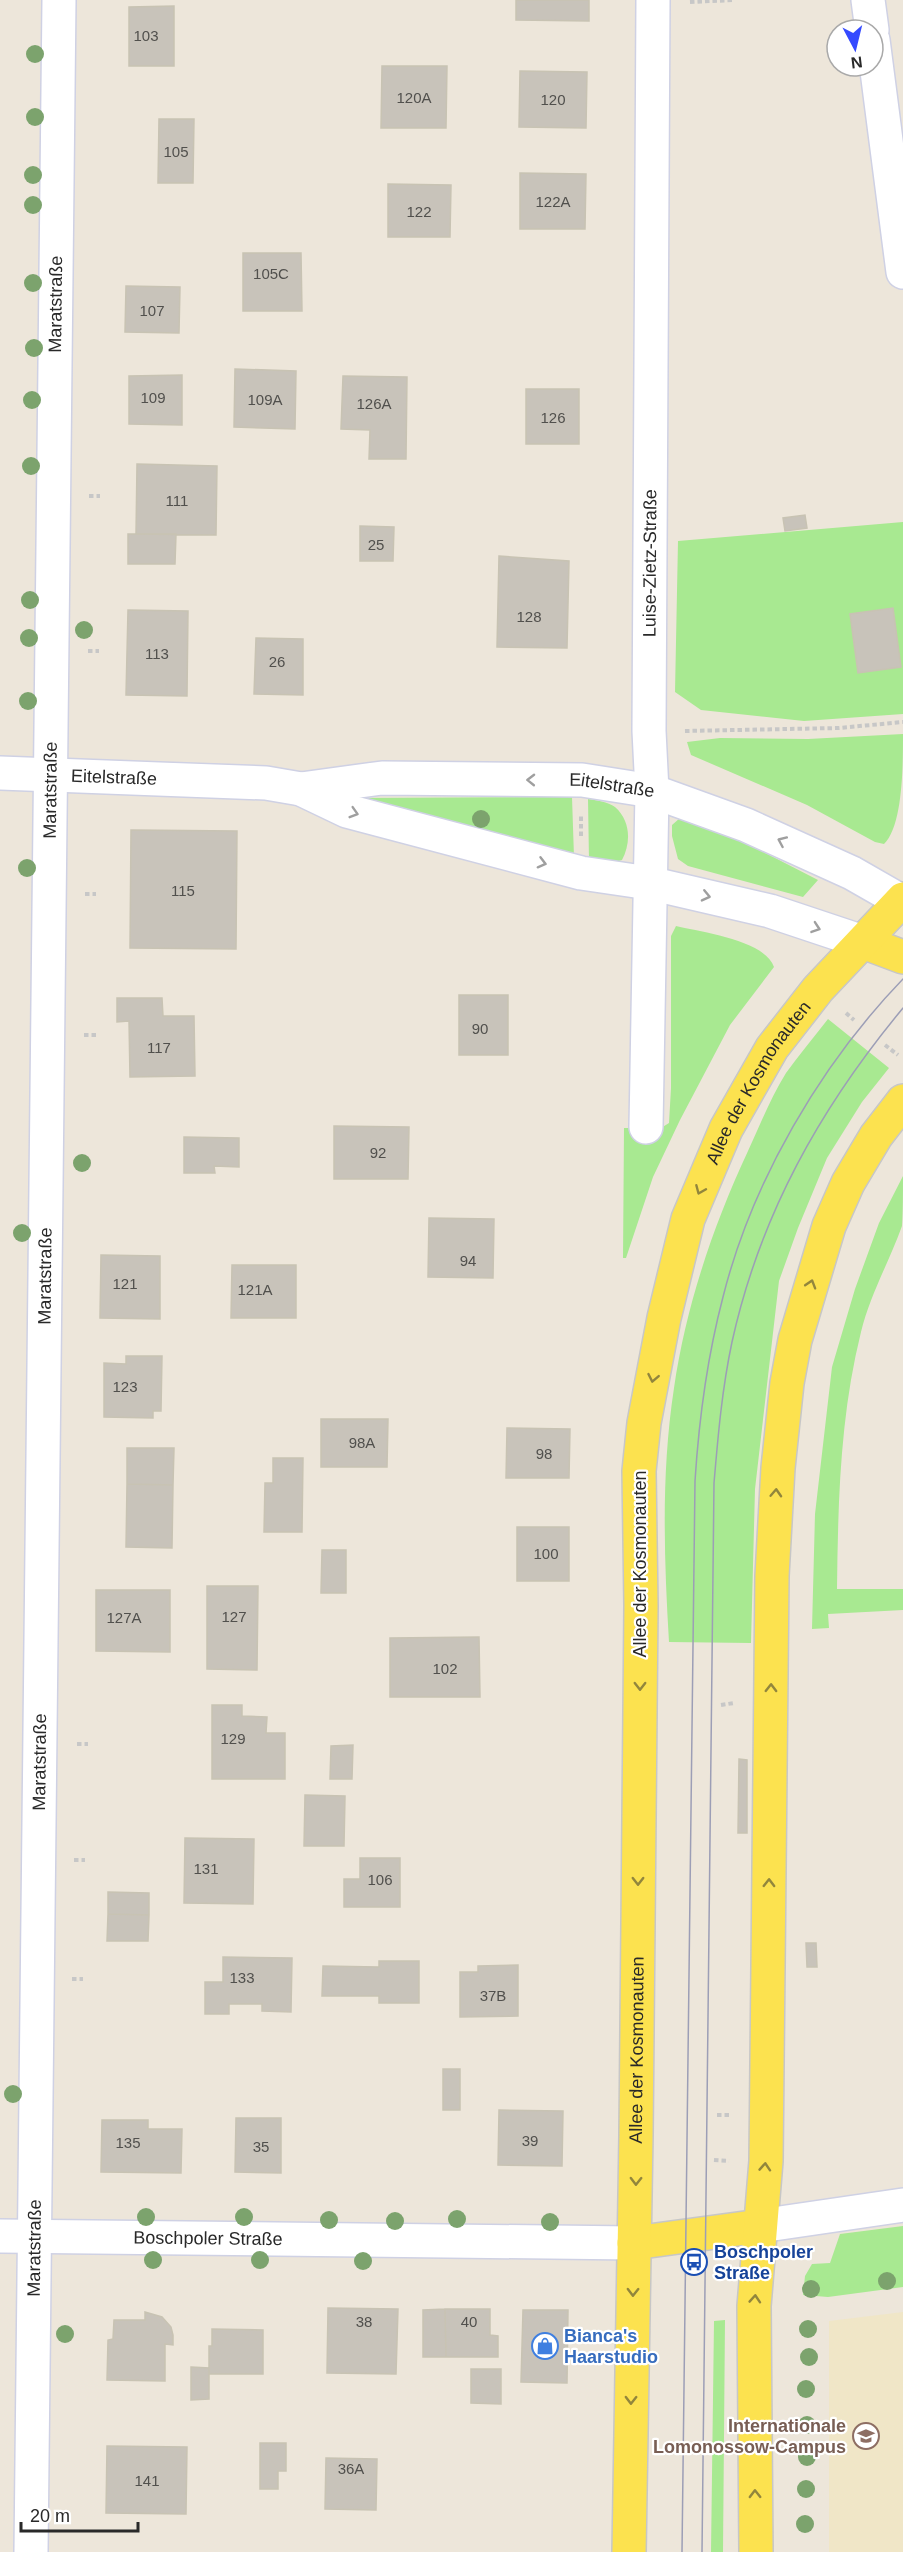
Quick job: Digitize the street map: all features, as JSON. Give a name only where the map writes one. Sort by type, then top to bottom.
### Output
[{"type":"main road","name":"Allee der Kosmonauten","points":[[629,2552],[640,1617],[639,1472],[645,1423],[664,1318],[688,1219],[726,1129],[772,1048],[818,990],[902,901]]},
{"type":"main road","points":[[863,942],[903,957]]},
{"type":"main road","points":[[756,2552],[754,2306],[766,2161],[772,1576],[778,1468],[787,1383],[795,1340],[829,1226],[848,1182],[876,1136],[903,1101]]},
{"type":"main road","points":[[634,2243],[760,2226]]},
{"type":"street","name":"Maratstraße","points":[[31,2552],[59,0]]},
{"type":"street","name":"Luise-Zietz-Straße","points":[[646,1127],[652,791],[649,720],[653,0]]},
{"type":"street","points":[[868,0],[870,18]]},
{"type":"street","points":[[878,78],[903,272]]},
{"type":"street","name":"Eitelstraße","points":[[0,773],[266,783],[301,789],[347,811],[581,873],[649,883],[770,911],[863,942]]},
{"type":"street","name":"Eitelstraße","points":[[301,789],[382,778],[582,780],[652,791],[746,825],[852,873],[902,901]]},
{"type":"street","points":[[760,2226],[903,2205]]},
{"type":"street","name":"Boschpoler Straße","points":[[0,2236],[634,2243]]},
{"type":"path","points":[[696,2],[734,0]]},
{"type":"path","points":[[675,731],[838,728],[903,722]]},
{"type":"path","points":[[581,807],[581,838]]},
{"type":"path","points":[[885,1045],[898,1055]]},
{"type":"shaded area","name":"Internationale Lomonossow-Campus","points":[[903,2312],[903,2552],[829,2552],[829,2321]]},
{"type":"green space","points":[[903,522],[903,714],[804,721],[701,710],[675,692],[678,541]]},
{"type":"green space","points":[[903,734],[901,794],[895,824],[884,844],[875,842],[807,805],[691,755],[687,742],[720,738],[808,739]]},
{"type":"green space","points":[[572,797],[574,857],[354,798]]},
{"type":"green space","points":[[588,799],[612,805],[624,819],[628,839],[622,860],[609,864],[589,861]]},
{"type":"green space","points":[[680,818],[754,847],[818,880],[803,897],[688,866],[678,859],[672,836],[672,825]]},
{"type":"green space","points":[[676,926],[716,934],[746,944],[768,958],[774,967],[730,1025],[680,1120],[653,1177],[626,1258],[623,1258],[624,1128],[661,1128],[669,1123],[671,936]]},
{"type":"green space","points":[[828,1019],[889,1068],[862,1102],[827,1158],[779,1281],[755,1489],[751,1643],[669,1642],[665,1547],[667,1451],[679,1357],[693,1297],[723,1208],[775,1092],[786,1073]]},
{"type":"green space","points":[[903,1176],[902,1226],[874,1292],[861,1332],[854,1364],[844,1428],[839,1492],[837,1589],[903,1589],[903,1610],[828,1614],[829,1628],[812,1629],[815,1514],[832,1367],[855,1289],[879,1223]]},
{"type":"green space","points":[[903,2226],[903,2287],[828,2297],[803,2295],[805,2276],[812,2264],[830,2263],[840,2234]]},
{"type":"green space","points":[[725,2320],[723,2552],[711,2552],[714,2321]]},
{"type":"building","points":[[516,0],[589,0],[589,21],[516,20]]},
{"type":"building","points":[[174,6],[174,66],[129,66],[129,7]]},
{"type":"building","points":[[382,66],[447,66],[446,128],[381,128]]},
{"type":"building","points":[[520,71],[587,72],[586,128],[519,127]]},
{"type":"building","points":[[159,119],[194,119],[193,183],[158,183]]},
{"type":"building","points":[[520,173],[586,174],[585,229],[520,229]]},
{"type":"building","points":[[388,184],[451,185],[450,237],[388,237]]},
{"type":"building","points":[[243,253],[301,253],[302,311],[243,311]]},
{"type":"building","points":[[126,286],[180,287],[179,333],[125,332]]},
{"type":"building","points":[[235,369],[296,371],[295,429],[234,427]]},
{"type":"building","points":[[182,375],[182,425],[129,424],[129,376]]},
{"type":"building","points":[[343,376],[407,377],[406,459],[369,459],[370,430],[341,429]]},
{"type":"building","points":[[526,389],[579,389],[579,444],[526,444]]},
{"type":"building","points":[[137,464],[217,466],[216,535],[136,534]]},
{"type":"building","points":[[805,515],[807,528],[785,531],[783,518]]},
{"type":"building","points":[[360,526],[394,527],[393,561],[360,561]]},
{"type":"building","points":[[128,534],[176,534],[175,564],[128,564]]},
{"type":"building","points":[[499,556],[569,561],[567,648],[497,647]]},
{"type":"building","points":[[893,608],[901,667],[858,673],[850,614]]},
{"type":"building","points":[[128,610],[188,611],[187,696],[126,695]]},
{"type":"building","points":[[256,638],[303,639],[303,695],[254,694]]},
{"type":"building","points":[[131,830],[237,831],[236,949],[130,948]]},
{"type":"building","points":[[459,995],[508,995],[508,1055],[459,1055]]},
{"type":"building","points":[[117,998],[162,998],[163,1016],[194,1016],[195,1076],[130,1077],[129,1021],[117,1022]]},
{"type":"building","points":[[334,1126],[409,1127],[408,1179],[334,1179]]},
{"type":"building","points":[[184,1137],[239,1138],[239,1167],[214,1166],[215,1173],[184,1173]]},
{"type":"building","points":[[429,1218],[494,1219],[493,1278],[428,1277]]},
{"type":"building","points":[[101,1255],[160,1256],[160,1319],[100,1318]]},
{"type":"building","points":[[232,1265],[296,1265],[296,1318],[231,1318]]},
{"type":"building","points":[[126,1356],[162,1356],[161,1411],[153,1411],[153,1418],[104,1417],[104,1363],[126,1364]]},
{"type":"building","points":[[321,1419],[388,1419],[387,1467],[321,1467]]},
{"type":"building","points":[[507,1428],[570,1429],[569,1478],[506,1478]]},
{"type":"building","points":[[127,1448],[174,1448],[173,1485],[127,1484]]},
{"type":"building","points":[[273,1458],[303,1458],[302,1532],[264,1532],[265,1483],[273,1483]]},
{"type":"building","points":[[127,1484],[173,1485],[172,1548],[126,1547]]},
{"type":"building","points":[[517,1527],[569,1527],[569,1581],[517,1581]]},
{"type":"building","points":[[322,1550],[346,1550],[346,1593],[321,1593]]},
{"type":"building","points":[[207,1586],[258,1586],[257,1670],[207,1669]]},
{"type":"building","points":[[96,1590],[170,1590],[170,1652],[96,1651]]},
{"type":"building","points":[[479,1637],[480,1697],[390,1697],[390,1638]]},
{"type":"building","points":[[212,1705],[242,1705],[242,1716],[267,1717],[266,1733],[285,1733],[285,1779],[212,1779]]},
{"type":"building","points":[[353,1745],[352,1779],[330,1779],[331,1746]]},
{"type":"building","points":[[739,1759],[747,1760],[747,1833],[738,1833]]},
{"type":"building","points":[[305,1795],[345,1796],[344,1846],[304,1846]]},
{"type":"building","points":[[185,1838],[254,1839],[253,1904],[184,1903]]},
{"type":"building","points":[[360,1858],[400,1858],[400,1907],[344,1907],[344,1879],[360,1879]]},
{"type":"building","points":[[108,1892],[149,1893],[149,1915],[108,1914]]},
{"type":"building","points":[[108,1914],[149,1915],[148,1941],[107,1941]]},
{"type":"building","points":[[806,1943],[816,1943],[817,1967],[807,1967]]},
{"type":"building","points":[[223,1957],[292,1958],[291,2012],[262,2011],[262,2004],[229,2004],[229,2014],[205,2014],[205,1982],[223,1982]]},
{"type":"building","points":[[379,1961],[419,1961],[419,2003],[379,2003],[379,1996],[322,1996],[323,1966],[379,1967]]},
{"type":"building","points":[[518,1965],[518,2016],[460,2017],[460,1972],[478,1972],[478,1966]]},
{"type":"building","points":[[443,2069],[460,2069],[460,2110],[443,2110]]},
{"type":"building","points":[[499,2110],[563,2111],[562,2166],[498,2165]]},
{"type":"building","points":[[236,2118],[281,2118],[281,2173],[235,2172]]},
{"type":"building","points":[[102,2120],[148,2120],[148,2129],[182,2129],[181,2173],[101,2172]]},
{"type":"building","points":[[328,2308],[398,2309],[396,2374],[327,2373]]},
{"type":"building","points":[[445,2309],[490,2309],[490,2335],[498,2336],[498,2357],[446,2357]]},
{"type":"building","points":[[445,2309],[446,2357],[423,2357],[423,2310]]},
{"type":"building","name":"Bianca's Haarstudio","points":[[523,2310],[568,2310],[567,2383],[521,2382]]},
{"type":"building","points":[[145,2312],[162,2317],[171,2327],[173,2345],[165,2344],[165,2381],[107,2380],[108,2340],[113,2339],[114,2320],[145,2320]]},
{"type":"building","points":[[212,2329],[263,2330],[263,2374],[209,2374],[209,2346],[212,2346]]},
{"type":"building","points":[[191,2367],[209,2368],[209,2399],[191,2400]]},
{"type":"building","points":[[471,2369],[501,2369],[501,2404],[471,2403]]},
{"type":"building","points":[[260,2443],[286,2443],[286,2471],[278,2471],[278,2489],[260,2489]]},
{"type":"building","points":[[107,2446],[187,2447],[186,2514],[106,2513]]},
{"type":"building","points":[[326,2458],[377,2459],[376,2510],[325,2509]]},
{"type":"tram line","points":[[682,2552],[695,1481],[704,1388],[717,1320],[736,1254],[771,1168],[793,1126],[844,1048],[903,979]]},
{"type":"tram line","points":[[702,2552],[714,1483],[723,1395],[732,1342],[744,1295],[777,1207],[820,1124],[845,1085],[903,1008]]},
{"type":"place","name":"Boschpoler Straße","points":[[694,2262]]},
{"type":"place","name":"Bianca's Haarstudio","points":[[545,2346]]},
{"type":"place","name":"Internationale Lomonossow-Campus","points":[[866,2436]]}]
